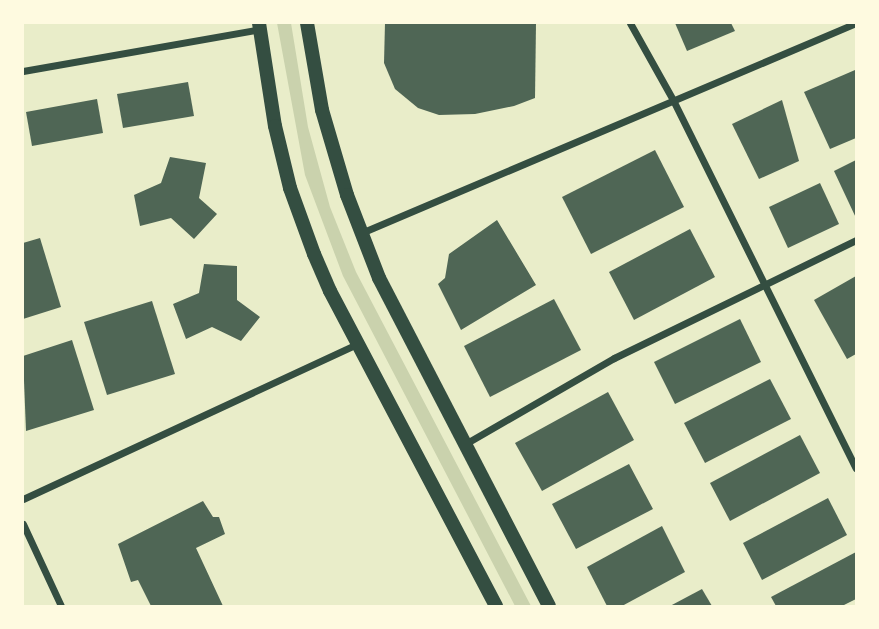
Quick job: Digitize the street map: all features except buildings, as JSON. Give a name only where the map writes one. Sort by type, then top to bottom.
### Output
[{"type":"main road","points":[[307,23],[321,110],[361,233],[379,278],[549,606]]},
{"type":"main road","points":[[260,26],[275,126],[290,188],[324,279],[496,606]]},
{"type":"street","points":[[630,23],[673,100],[856,468]]},
{"type":"street","points":[[361,233],[856,23]]},
{"type":"street","points":[[23,71],[260,26]]},
{"type":"street","points":[[465,444],[614,358],[856,240]]},
{"type":"street","points":[[23,499],[357,344]]},
{"type":"street","points":[[23,524],[61,606]]},
{"type":"green space","points":[[277,23],[291,23],[308,127],[330,207],[356,272],[531,606],[515,606],[343,276],[305,175]]}]
